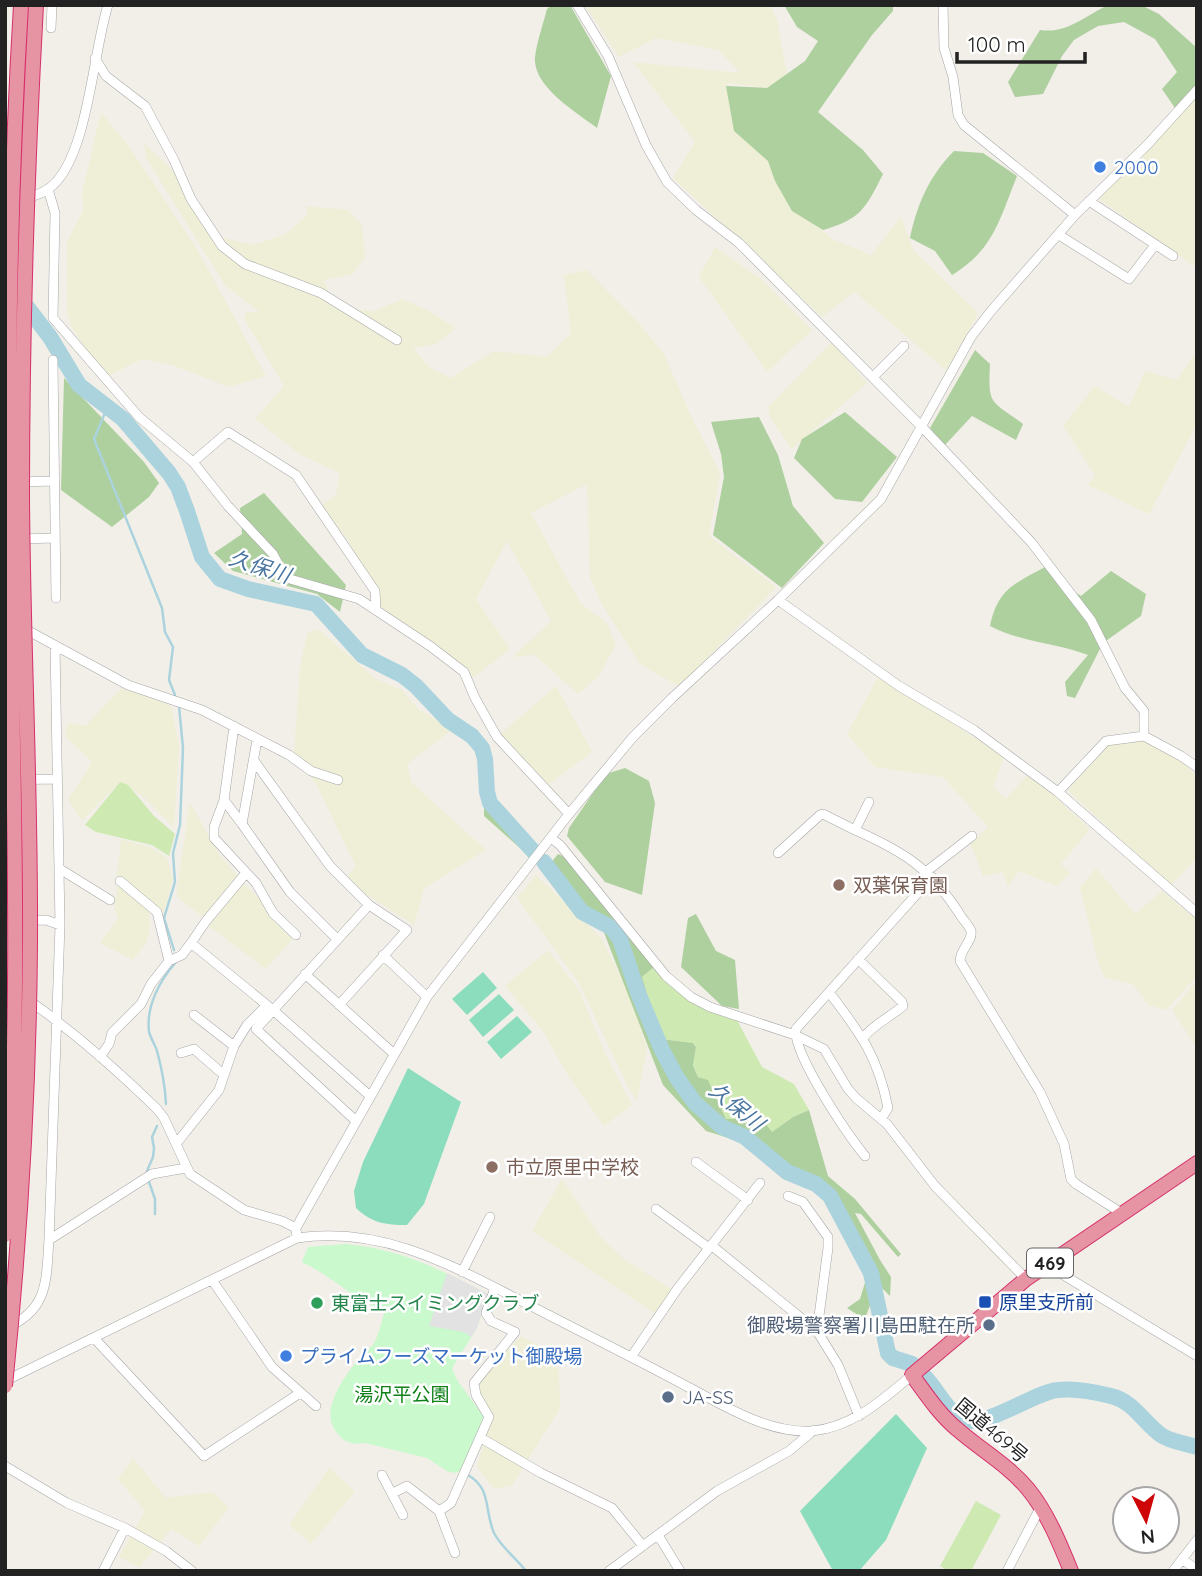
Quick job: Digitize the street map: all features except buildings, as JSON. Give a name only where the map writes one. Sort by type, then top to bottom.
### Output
[{"type":"highway","points":[[5,1235],[14,1071],[16,941],[9,346],[21,5]]},
{"type":"highway","points":[[5,1384],[23,1182],[28,1071],[30,941],[22,500],[23,361],[27,180],[36,5]]},
{"type":"highway","name":"469","points":[[912,1375],[1026,1279],[1197,1163]]},
{"type":"highway","name":"国道469号","points":[[912,1375],[942,1415],[957,1430],[1019,1479],[1040,1508],[1071,1571]]},
{"type":"street","points":[[51,28],[52,5]]},
{"type":"street","points":[[5,201],[29,197],[48,189],[59,179],[72,153],[86,110],[108,5]]},
{"type":"street","points":[[577,5],[608,56],[646,145],[667,182],[696,210],[739,243],[922,427],[1031,542],[1091,620],[1125,688],[1144,711],[1144,736]]},
{"type":"street","points":[[943,5],[946,29],[944,48],[953,77],[958,115],[964,125],[1076,215]]},
{"type":"street","points":[[95,58],[106,76],[145,106],[191,199],[222,246],[245,264],[321,293],[397,340]]},
{"type":"street","points":[[5,1384],[212,1280],[297,1233],[356,1121],[427,997],[569,814],[643,727],[881,499],[971,338],[990,311],[1089,201],[1148,144],[1197,90]]},
{"type":"street","points":[[48,189],[55,213],[53,318],[139,417],[193,462],[228,506],[274,554],[282,571],[290,579],[359,599],[376,608],[464,672],[497,737],[569,814]]},
{"type":"street","points":[[1089,201],[1173,256]]},
{"type":"street","points":[[1059,235],[1129,279],[1154,245]]},
{"type":"street","points":[[873,377],[904,346]]},
{"type":"street","points":[[52,360],[56,598]]},
{"type":"street","points":[[193,462],[228,432],[296,475],[375,591],[376,608]]},
{"type":"street","points":[[5,482],[54,481]]},
{"type":"street","points":[[5,539],[55,538]]},
{"type":"street","points":[[778,600],[899,686],[974,730],[1058,792],[1197,914]]},
{"type":"street","points":[[5,616],[128,685],[187,704],[289,755],[311,771],[338,780]]},
{"type":"street","points":[[5,1329],[26,1318],[43,1295],[49,1240],[60,925],[55,645]]},
{"type":"street","points":[[234,726],[224,800],[214,827],[214,838],[256,883],[272,912],[296,935]]},
{"type":"street","points":[[1058,792],[1106,741],[1144,736],[1197,767]]},
{"type":"street","points":[[242,824],[257,740]]},
{"type":"street","points":[[255,762],[330,866],[369,905],[407,930],[339,1005]]},
{"type":"street","points":[[5,780],[57,779]]},
{"type":"street","points":[[224,800],[290,892],[337,939]]},
{"type":"street","points":[[855,830],[869,802]]},
{"type":"street","points":[[778,853],[820,815],[899,850],[930,874],[971,931],[970,939],[961,951],[960,961],[1040,1092],[1065,1144],[1072,1179],[1123,1214]]},
{"type":"street","points":[[865,1156],[845,1131],[812,1072],[795,1035],[796,1028],[930,874],[972,836]]},
{"type":"street","points":[[551,838],[560,845],[666,976],[691,998],[710,1007],[795,1035],[824,1049],[857,1100],[881,1119],[935,1186],[1026,1279]]},
{"type":"street","points":[[60,869],[110,900]]},
{"type":"street","points":[[100,1057],[109,1044],[112,1033],[141,1004],[151,984],[169,961],[182,955],[246,873]]},
{"type":"street","points":[[120,881],[157,912],[169,961]]},
{"type":"street","points":[[176,1144],[219,1090],[234,1046],[247,1025],[305,974],[369,905]]},
{"type":"street","points":[[5,921],[46,920],[60,925]]},
{"type":"street","points":[[191,943],[270,1007],[370,1096]]},
{"type":"street","points":[[383,955],[427,997]]},
{"type":"street","points":[[858,959],[903,1006],[888,1019],[880,1020],[863,1038]]},
{"type":"street","points":[[305,974],[394,1054]]},
{"type":"street","points":[[5,984],[57,1021],[157,1109],[164,1118],[190,1174],[244,1210],[282,1221],[297,1233],[377,1239],[417,1251],[776,1428],[814,1430],[859,1416],[876,1406],[912,1375]]},
{"type":"street","points":[[829,992],[871,1053],[888,1108],[881,1119]]},
{"type":"street","points":[[270,1007],[256,1029],[356,1121]]},
{"type":"street","points":[[194,1015],[234,1046]]},
{"type":"street","points":[[181,1054],[194,1049],[224,1075]]},
{"type":"street","points":[[696,1162],[748,1200]]},
{"type":"street","points":[[49,1240],[152,1174],[186,1168]]},
{"type":"street","points":[[631,1357],[678,1288],[760,1183]]},
{"type":"street","points":[[788,1196],[803,1202],[828,1237],[817,1331]]},
{"type":"street","points":[[656,1209],[710,1247],[817,1331],[838,1365],[859,1416]]},
{"type":"street","points":[[462,1272],[490,1217]]},
{"type":"street","points":[[1047,1265],[1197,1356]]},
{"type":"street","points":[[212,1280],[272,1367],[316,1406]]},
{"type":"street","points":[[439,1511],[451,1503],[489,1417],[476,1395],[474,1383],[515,1332],[491,1321],[486,1313],[495,1288]]},
{"type":"street","points":[[94,1338],[204,1456],[300,1393]]},
{"type":"street","points":[[609,1571],[717,1491],[789,1451],[814,1430]]},
{"type":"street","points":[[481,1438],[541,1473],[612,1508],[643,1546]]},
{"type":"street","points":[[5,1466],[67,1503],[125,1528],[166,1551],[192,1571]]},
{"type":"street","points":[[382,1475],[403,1515]]},
{"type":"street","points":[[393,1493],[407,1486],[439,1511],[455,1553]]},
{"type":"street","points":[[1007,1571],[1040,1508]]},
{"type":"street","points":[[103,1571],[125,1528]]},
{"type":"street","points":[[658,1535],[680,1571]]},
{"type":"street","points":[[1173,1571],[1197,1540]]},
{"type":"street","points":[[1182,1559],[1197,1570]]},
{"type":"green space","points":[[552,5],[570,5],[611,76],[597,128],[557,98],[536,68],[535,57],[539,39],[547,9]]},
{"type":"green space","points":[[585,5],[770,5],[777,20],[787,74],[767,88],[727,83],[734,131],[774,165],[780,191],[832,239],[871,255],[901,217],[914,251],[978,313],[948,372],[855,292],[822,317],[673,178],[695,142],[633,62],[740,73],[719,50],[656,38],[619,57]]},
{"type":"green space","points":[[784,5],[893,5],[893,11],[872,35],[818,112],[863,150],[883,174],[861,211],[836,226],[823,230],[792,211],[775,181],[768,161],[734,131],[726,86],[767,88],[805,61],[818,41],[797,27]]},
{"type":"green space","points":[[1108,5],[1141,5],[1159,14],[1197,48],[1197,83],[1175,108],[1162,89],[1177,72],[1155,39],[1124,22],[1098,26],[1074,40],[1062,56],[1043,94],[1015,97],[1008,82],[1040,30],[1067,27]]},
{"type":"green space","points":[[1197,92],[1197,268],[1099,199]]},
{"type":"green space","points":[[101,112],[130,148],[197,249],[266,376],[229,387],[172,365],[142,359],[104,378],[71,326],[67,310],[67,242],[83,211],[82,193]]},
{"type":"green space","points":[[144,143],[173,171],[216,236],[253,245],[286,234],[307,215],[306,206],[348,210],[362,225],[365,257],[353,274],[324,280],[334,308],[375,311],[402,299],[429,311],[456,328],[436,344],[413,348],[430,368],[451,378],[494,351],[547,357],[571,333],[564,275],[587,270],[637,321],[664,354],[720,473],[709,536],[776,587],[680,687],[640,664],[601,603],[590,577],[587,484],[531,513],[581,604],[607,623],[616,645],[598,677],[578,694],[535,655],[513,657],[551,621],[507,541],[476,599],[510,649],[474,677],[427,643],[377,613],[375,591],[348,540],[321,506],[336,495],[340,473],[301,455],[255,419],[284,386],[244,318],[247,312],[259,312],[225,285],[146,158]]},
{"type":"green space","points":[[954,151],[983,153],[1017,176],[987,244],[952,275],[935,251],[910,238],[916,213],[926,191],[938,170]]},
{"type":"green space","points":[[715,247],[761,279],[812,330],[767,372],[699,277]]},
{"type":"green space","points":[[832,342],[867,383],[792,449],[770,418],[768,407]]},
{"type":"green space","points":[[975,350],[990,364],[993,400],[1023,424],[1016,440],[972,416],[945,445],[930,428]]},
{"type":"green space","points":[[1193,356],[1197,358],[1197,424],[1149,514],[1088,485],[1095,475],[1063,426],[1095,386],[1129,407],[1145,371],[1177,380]]},
{"type":"green space","points":[[64,378],[144,462],[159,483],[149,497],[112,527],[61,490]]},
{"type":"green space","points":[[845,412],[897,457],[862,502],[835,499],[794,458],[802,439]]},
{"type":"green space","points":[[759,417],[778,455],[793,506],[824,543],[782,588],[713,535],[724,477],[721,454],[711,422]]},
{"type":"green space","points":[[264,493],[346,585],[340,612],[317,594],[233,571],[214,553],[242,534],[240,508]]},
{"type":"green space","points":[[1045,567],[1081,596],[1111,571],[1146,594],[1141,616],[1103,643],[1075,698],[1067,696],[1065,682],[1088,655],[1013,636],[990,626],[998,604],[1009,589]]},
{"type":"green space","points":[[318,629],[376,679],[402,690],[418,709],[453,729],[407,764],[411,782],[486,850],[424,888],[414,925],[344,880],[356,867],[317,786],[294,753],[300,668],[307,633]]},
{"type":"green space","points":[[879,675],[1004,757],[993,787],[1006,799],[1029,773],[1090,829],[1061,864],[1070,873],[1057,886],[1019,871],[1008,887],[1003,872],[983,876],[970,843],[988,827],[943,777],[875,767],[847,734]]},
{"type":"green space","points":[[126,684],[171,706],[179,746],[174,828],[145,798],[120,782],[82,820],[68,800],[92,762],[65,736],[68,723],[85,726]]},
{"type":"green space","points":[[556,686],[592,752],[549,784],[497,737]]},
{"type":"green space","points":[[1144,740],[1183,763],[1197,776],[1197,858],[1171,885],[1068,791],[1109,743]]},
{"type":"green space","points":[[625,768],[649,781],[655,803],[642,895],[605,882],[567,836],[569,828],[606,774]]},
{"type":"green space","points":[[120,782],[128,785],[154,816],[175,834],[169,856],[152,845],[96,832],[85,825]]},
{"type":"green space","points":[[484,798],[535,849],[530,857],[484,816]]},
{"type":"green space","points":[[190,802],[218,853],[247,887],[296,935],[266,969],[211,928],[203,917],[176,896]]},
{"type":"green space","points":[[121,839],[152,848],[167,858],[173,879],[164,912],[117,876]]},
{"type":"green space","points":[[558,854],[565,857],[654,967],[642,977],[661,1039],[693,1043],[696,1047],[693,1065],[698,1077],[708,1080],[726,1119],[746,1119],[756,1126],[764,1122],[772,1132],[793,1117],[809,1110],[828,1176],[855,1199],[901,1254],[898,1257],[861,1214],[855,1213],[891,1277],[890,1296],[878,1284],[866,1316],[861,1317],[847,1308],[860,1299],[870,1266],[837,1200],[816,1187],[786,1178],[751,1145],[706,1131],[663,1085],[603,930],[579,914],[545,870]]},
{"type":"green space","points":[[1096,868],[1135,914],[1162,891],[1197,920],[1197,976],[1166,1010],[1148,1005],[1133,984],[1105,978],[1098,962],[1080,888]]},
{"type":"green space","points":[[536,875],[602,939],[628,993],[647,1048],[637,1101],[579,983],[517,898]]},
{"type":"green space","points":[[118,885],[149,911],[150,928],[147,941],[133,960],[100,943],[118,919],[114,907]]},
{"type":"green space","points":[[696,914],[716,951],[735,960],[739,1009],[722,1006],[681,967],[688,918]]},
{"type":"green space","points":[[548,950],[579,990],[605,1053],[632,1105],[604,1126],[569,1077],[542,1030],[505,986]]},
{"type":"green space","points":[[654,967],[663,980],[737,1020],[762,1067],[794,1084],[809,1110],[793,1117],[772,1132],[746,1119],[726,1119],[708,1080],[698,1077],[693,1064],[696,1046],[692,1043],[661,1039],[642,977]]},
{"type":"green space","points":[[483,972],[497,988],[467,1015],[452,999]]},
{"type":"green space","points":[[1196,982],[1197,984],[1197,1048],[1172,1010]]},
{"type":"green space","points":[[499,994],[514,1010],[483,1037],[469,1020]]},
{"type":"green space","points":[[517,1016],[532,1032],[501,1059],[487,1042]]},
{"type":"green space","points":[[408,1068],[461,1102],[424,1204],[407,1225],[379,1222],[362,1213],[356,1208],[354,1191],[363,1162]]},
{"type":"green space","points":[[562,1179],[600,1236],[624,1259],[674,1291],[654,1313],[532,1231]]},
{"type":"green space","name":"湯沢平公園","points":[[345,1244],[402,1255],[488,1294],[477,1328],[452,1368],[457,1380],[484,1417],[462,1470],[455,1473],[447,1471],[427,1458],[346,1441],[332,1424],[332,1404],[341,1383],[372,1346],[385,1311],[362,1300],[302,1262],[308,1247]]},
{"type":"green space","points":[[521,1336],[545,1349],[559,1371],[560,1408],[512,1485],[494,1489],[477,1467],[491,1418],[477,1385]]},
{"type":"green space","points":[[896,1414],[927,1448],[886,1540],[859,1571],[833,1571],[800,1511]]},
{"type":"green space","points":[[133,1458],[166,1498],[212,1492],[229,1507],[199,1546],[171,1529],[140,1567],[119,1557],[145,1511],[118,1479]]},
{"type":"green space","points":[[329,1468],[355,1491],[311,1544],[289,1525]]},
{"type":"green space","points":[[976,1501],[1001,1515],[971,1571],[949,1571],[940,1566]]},
{"type":"shaded area","points":[[447,1273],[488,1294],[477,1328],[471,1337],[464,1332],[429,1326]]},
{"type":"waterway","name":"久保川","points":[[20,298],[50,337],[79,385],[123,419],[169,473],[178,487],[202,557],[220,579],[248,589],[316,604],[362,655],[402,675],[416,686],[448,720],[472,736],[482,748],[490,803],[534,852]]},
{"type":"waterway","points":[[107,408],[94,439],[162,608],[165,632],[173,647],[169,680],[175,695]]},
{"type":"waterway","points":[[174,950],[164,918],[175,882],[173,853],[180,825],[183,748],[179,706]]},
{"type":"waterway","name":"久保川","points":[[544,862],[582,912],[612,928],[620,939],[638,993],[662,1050],[695,1103],[722,1127],[745,1137],[787,1172],[816,1184],[830,1196],[871,1273],[888,1353],[893,1358],[912,1364]]},
{"type":"waterway","points":[[166,1104],[162,1071],[150,1034],[149,1022],[155,994],[176,962]]},
{"type":"waterway","points":[[147,1171],[153,1157],[152,1137],[157,1126]]},
{"type":"waterway","points":[[149,1182],[155,1199],[155,1214]]},
{"type":"waterway","name":"久保川","points":[[924,1376],[953,1413],[968,1421],[992,1416],[1047,1392],[1084,1391],[1119,1399],[1132,1407],[1161,1435],[1197,1447]]},
{"type":"waterway","points":[[468,1475],[484,1493],[497,1538],[526,1571]]},
{"type":"place","name":"2000","points":[[1100,167]]},
{"type":"place","name":"双葉保育園","points":[[839,885]]},
{"type":"place","name":"市立原里中学校","points":[[492,1167]]},
{"type":"place","name":"原里支所前","points":[[985,1302]]},
{"type":"place","name":"東富士スイミングクラブ","points":[[317,1303]]},
{"type":"place","name":"御殿場警察署川島田駐在所","points":[[989,1325]]},
{"type":"place","name":"プライムフーズマーケット御殿場","points":[[286,1356]]},
{"type":"place","name":"JA-SS","points":[[668,1397]]}]
